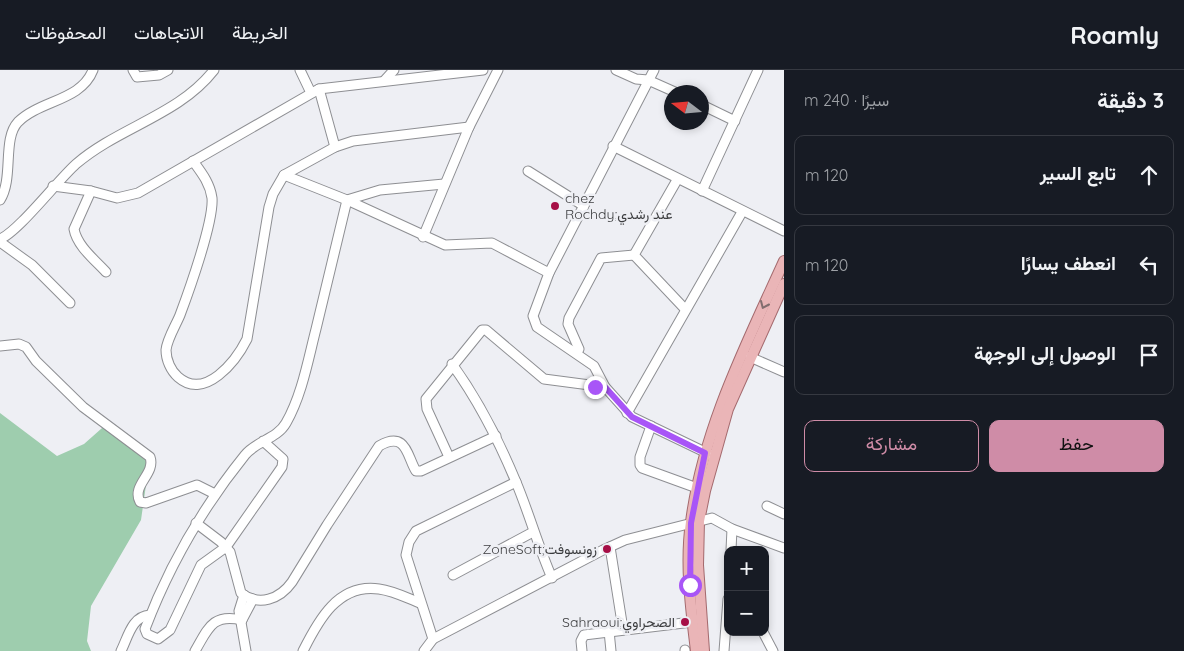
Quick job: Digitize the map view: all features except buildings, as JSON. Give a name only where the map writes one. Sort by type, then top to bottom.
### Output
[{"type":"main road","points":[[704,651],[695,522],[718,409],[784,261]]},
{"type":"main road","points":[[696,651],[690,585],[697,488],[709,454],[750,357],[784,284]]},
{"type":"street","points":[[0,200],[8,176],[11,137],[16,124],[28,114],[78,90],[89,80],[93,70]]},
{"type":"street","points":[[133,70],[137,77],[142,78],[168,70]]},
{"type":"street","points":[[70,303],[32,265],[0,240],[13,230],[53,186],[92,151],[193,94],[214,70]]},
{"type":"street","points":[[300,70],[315,91],[334,147]]},
{"type":"street","points":[[384,82],[394,70]]},
{"type":"street","points":[[53,186],[91,191],[117,198],[126,197],[138,193],[315,91],[483,70]]},
{"type":"street","points":[[423,236],[469,127],[498,70]]},
{"type":"street","points":[[616,70],[636,79],[648,80],[664,87]]},
{"type":"street","points":[[654,70],[613,146],[549,273],[534,310],[534,323],[594,366],[605,387],[627,413],[709,454]]},
{"type":"street","points":[[702,191],[758,70]]},
{"type":"street","points":[[709,108],[735,121]]},
{"type":"street","points":[[193,161],[209,186],[212,198],[211,212],[191,284],[166,350],[168,365],[178,378],[193,384],[205,383],[220,375],[239,356],[247,339],[269,207],[273,194],[284,175],[334,147],[353,141],[469,127]]},
{"type":"street","points":[[613,146],[676,180],[784,231]]},
{"type":"street","points":[[528,171],[584,206]]},
{"type":"street","points":[[284,175],[346,200],[445,245],[492,243],[549,273]]},
{"type":"street","points":[[634,255],[676,180]]},
{"type":"street","points":[[346,200],[380,190],[444,184]]},
{"type":"street","points":[[91,191],[77,223],[75,233],[84,248],[106,272]]},
{"type":"street","points":[[264,441],[283,459],[283,465],[226,547],[201,565],[170,630],[164,637],[155,639],[146,633],[145,629],[175,560],[196,523],[215,494],[253,446],[282,430],[286,423],[304,377],[346,200]]},
{"type":"street","points":[[627,413],[742,212]]},
{"type":"street","points":[[634,255],[685,309]]},
{"type":"street","points":[[577,353],[579,349],[568,324],[569,318],[600,258],[634,255]]},
{"type":"street","points":[[449,457],[425,404],[427,395],[482,330],[486,330],[544,379],[605,387]]},
{"type":"street","points":[[0,346],[19,344],[26,347],[41,366],[83,407],[150,457],[151,468],[139,491],[140,502],[146,503],[197,485],[215,494]]},
{"type":"street","points":[[750,357],[784,372]]},
{"type":"street","points":[[452,364],[496,436],[516,482],[532,532],[552,578]]},
{"type":"street","points":[[651,426],[640,457],[640,465],[697,488]]},
{"type":"street","points":[[196,523],[226,547],[234,561],[239,590],[244,595],[253,599],[273,599],[286,591],[380,446],[392,442],[402,445],[410,452],[414,467],[418,472],[496,436]]},
{"type":"street","points":[[432,639],[406,555],[406,547],[416,531],[516,482]]},
{"type":"street","points":[[767,506],[784,514]]},
{"type":"street","points":[[424,651],[432,639],[610,547],[642,535],[707,518],[716,519],[732,529],[784,548]]},
{"type":"street","points":[[731,546],[732,529]]},
{"type":"street","points":[[453,575],[532,532]]},
{"type":"street","points":[[610,547],[623,629]]},
{"type":"street","points":[[303,651],[332,604],[349,595],[373,588],[390,591],[420,603]]},
{"type":"street","points":[[244,595],[239,611],[246,651]]},
{"type":"street","points":[[242,620],[253,599]]},
{"type":"street","points":[[121,651],[133,625],[140,617],[150,615]]},
{"type":"street","points":[[195,651],[211,624],[225,617],[242,620]]},
{"type":"street","points":[[582,651],[581,641],[584,635],[692,622]]},
{"type":"street","points":[[609,631],[611,651]]},
{"type":"street","points":[[724,651],[725,636]]},
{"type":"street","points":[[765,636],[773,651]]},
{"type":"green space","points":[[0,413],[57,456],[84,444],[110,421],[150,457],[141,520],[91,606],[87,641],[91,651],[0,651]]},
{"type":"place","name":"chez Rochdy;عند رشدي","points":[[555,206]]},
{"type":"place","name":"ZoneSoft;زونسوفت","points":[[607,549]]},
{"type":"place","name":"Sahraoui;الصحراوي","points":[[685,622]]},
{"type":"route","points":[[595,387],[605,387],[618,404],[632,417],[705,453],[691,523],[690,585]]}]
